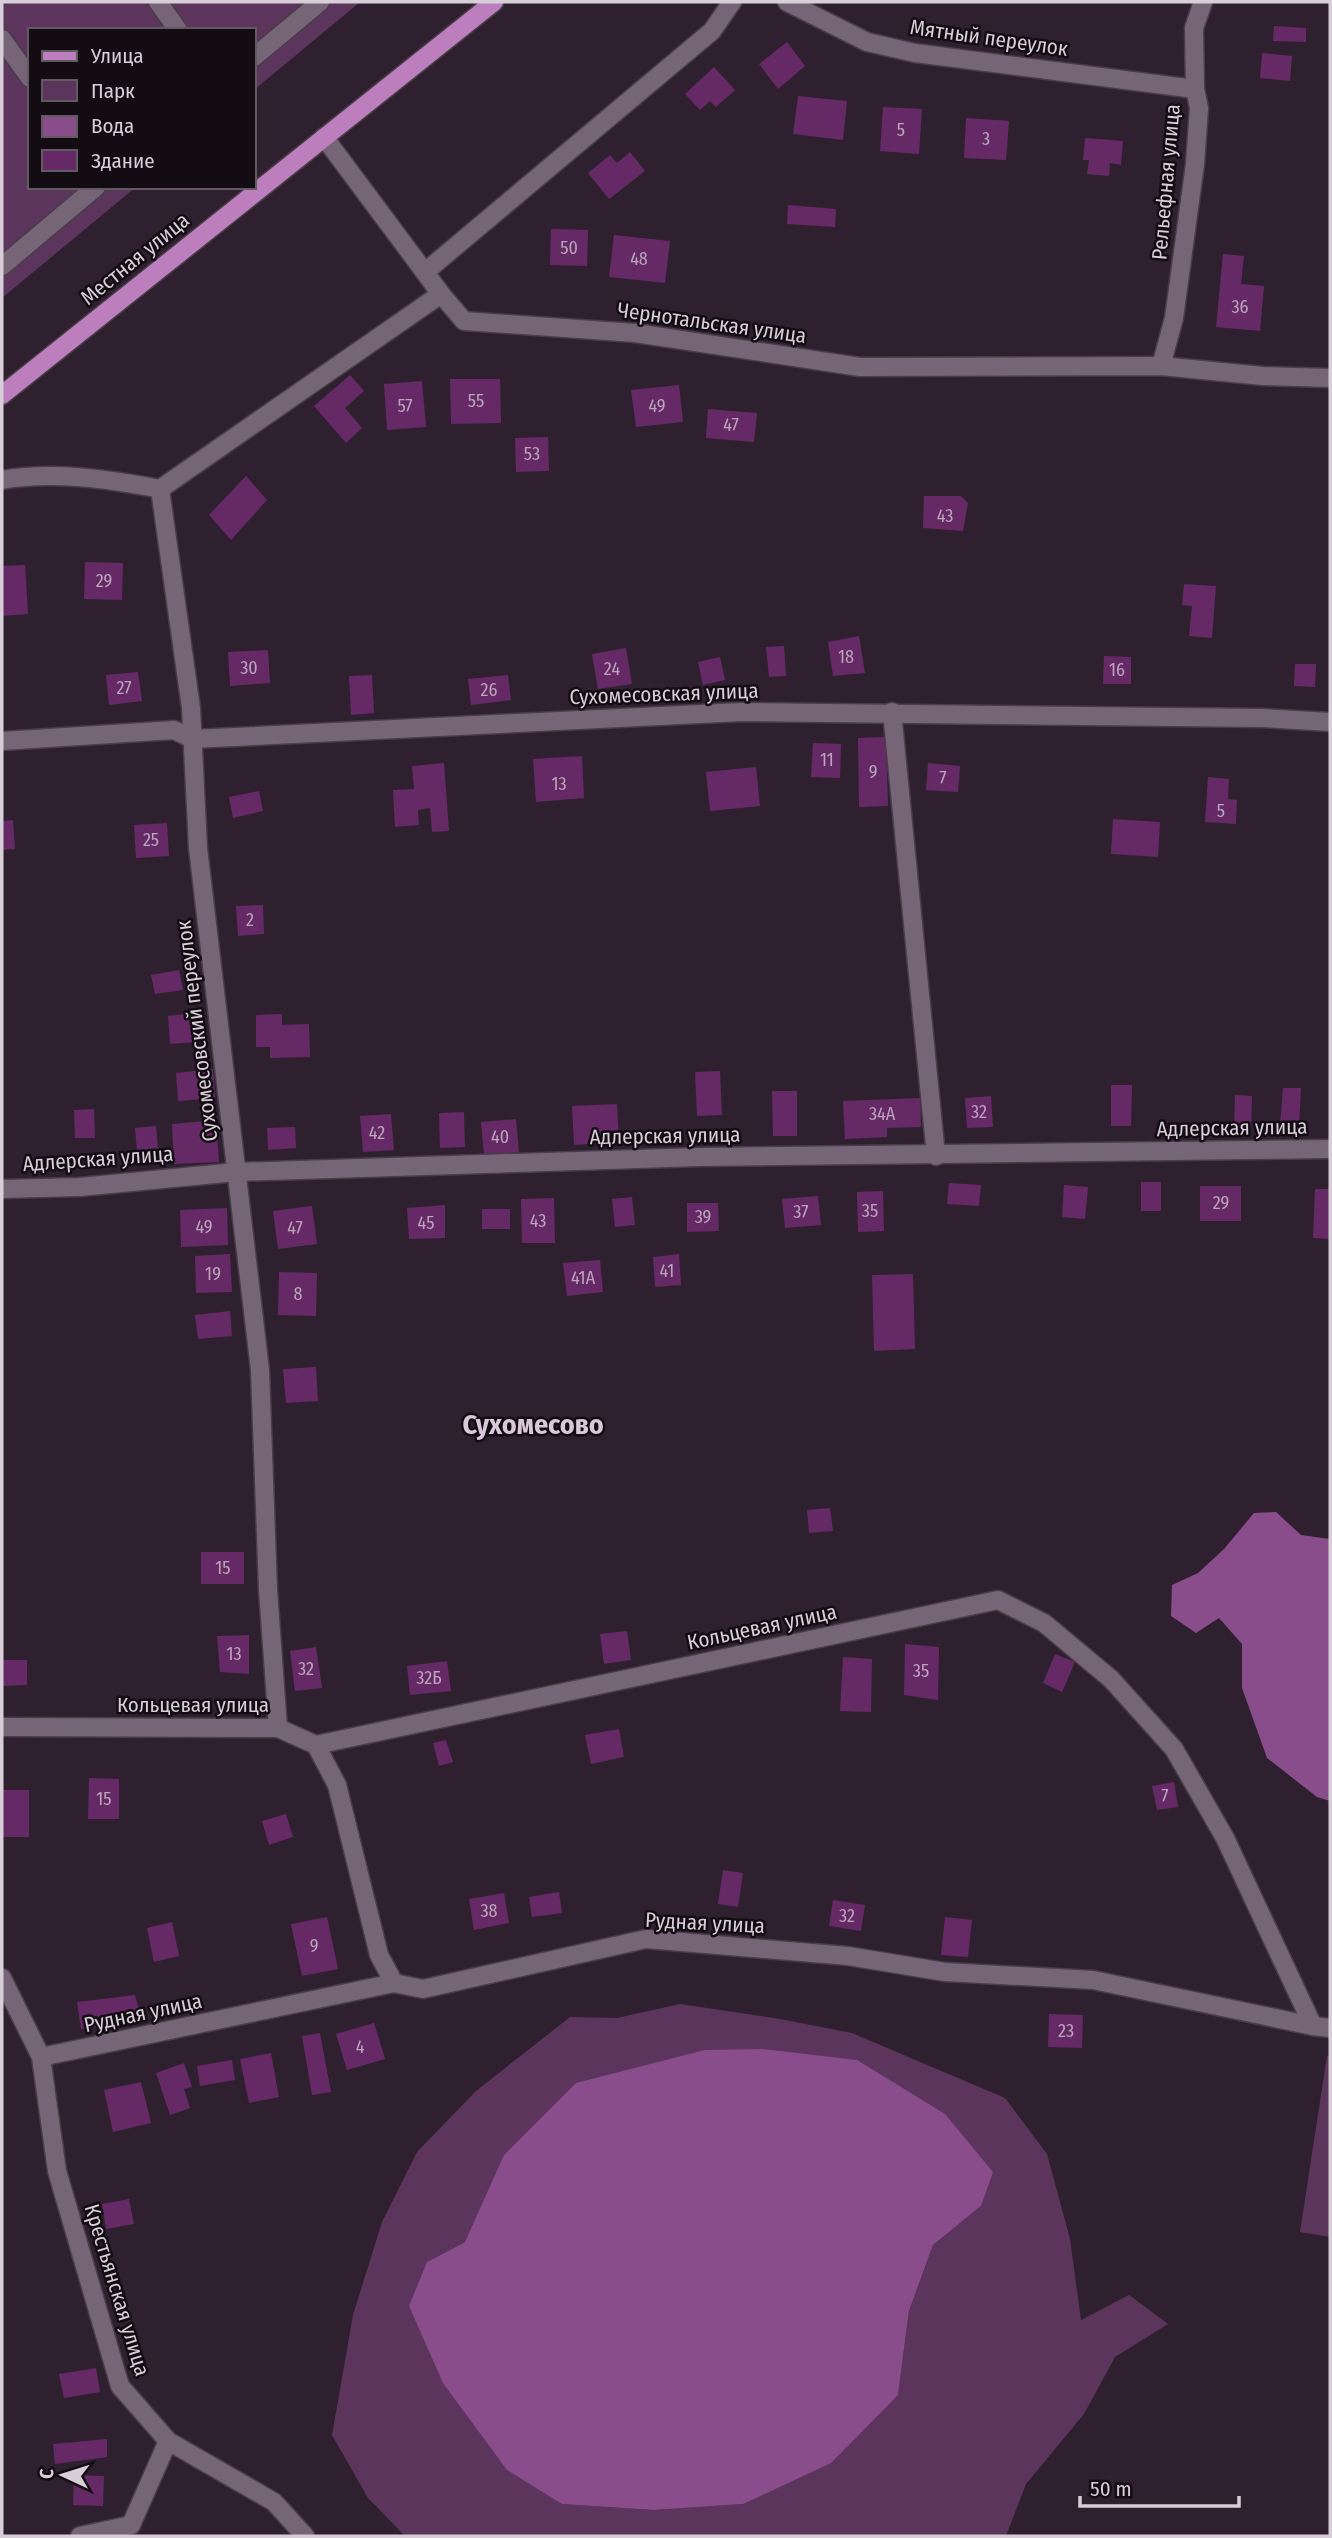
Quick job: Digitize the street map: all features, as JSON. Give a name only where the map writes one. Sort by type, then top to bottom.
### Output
[{"type":"main road","name":"Местная улица","points":[[2,395],[494,2]]},
{"type":"street","points":[[158,2],[177,28]]},
{"type":"street","points":[[256,55],[320,2]]},
{"type":"street","points":[[425,272],[712,32],[732,2]]},
{"type":"street","name":"Мятный переулок","points":[[787,2],[867,42],[915,53],[1195,89]]},
{"type":"street","name":"Рельефная улица","points":[[1161,366],[1174,318],[1184,258],[1199,108],[1195,89],[1194,28],[1203,2]]},
{"type":"street","points":[[2,39],[28,75]]},
{"type":"street","name":"Чернотальская улица","points":[[324,137],[464,321],[635,333],[860,367],[1161,366],[1263,376],[1330,378]]},
{"type":"street","points":[[2,266],[94,189]]},
{"type":"street","points":[[2,480],[20,477],[94,478],[160,489],[442,294]]},
{"type":"street","name":"Сухомесовский переулок","points":[[160,489],[182,631],[193,739],[198,848],[260,1370],[268,1590],[278,1728]]},
{"type":"street","points":[[892,712],[936,1156]]},
{"type":"street","name":"Сухомесовская улица","points":[[2,741],[174,730],[193,739],[727,713],[892,712],[1249,718],[1330,722]]},
{"type":"street","name":"Адлерская улица","points":[[2,1189],[79,1187],[236,1172],[699,1157],[1330,1149]]},
{"type":"street","name":"Кольцевая улица","points":[[2,1727],[278,1728],[316,1745],[998,1600],[1044,1623],[1111,1679],[1174,1749],[1225,1838],[1322,2027]]},
{"type":"street","points":[[316,1745],[337,1784],[379,1955],[394,1983]]},
{"type":"street","name":"Рудная улица","points":[[41,2057],[394,1983],[423,1989],[646,1939],[848,1956],[945,1972],[1093,1980],[1322,2027]]},
{"type":"street","name":"Крестьянская улица","points":[[2,1978],[41,2057],[57,2171],[120,2386],[168,2441],[274,2502],[305,2536]]},
{"type":"street","points":[[80,2536],[131,2525],[168,2441]]},
{"type":"green space","points":[[2,2],[360,2],[256,88],[256,28],[28,28],[28,189],[134,189],[2,298]]},
{"type":"green space","points":[[680,2004],[852,2033],[1005,2098],[1047,2154],[1070,2239],[1081,2320],[1129,2295],[1168,2324],[1115,2357],[1084,2414],[1026,2484],[1006,2536],[405,2536],[368,2498],[332,2435],[353,2315],[382,2222],[417,2152],[476,2091],[570,2017],[617,2018]],"holes":[[[981,2206],[933,2245],[909,2311],[898,2395],[743,2504],[653,2510],[562,2504],[427,2262],[465,2242]]]},
{"type":"green space","points":[[1327,2056],[1330,2056],[1330,2237],[1300,2232]]},
{"type":"water","points":[[1276,1512],[1301,1535],[1330,1539],[1330,1801],[1317,1797],[1267,1758],[1242,1688],[1242,1644],[1219,1618],[1196,1633],[1171,1616],[1172,1585],[1198,1573],[1224,1549],[1254,1513]]},
{"type":"water","points":[[763,2049],[857,2060],[945,2114],[993,2172],[981,2206],[933,2245],[909,2311],[898,2395],[831,2463],[743,2504],[653,2510],[562,2504],[507,2470],[443,2383],[409,2306],[427,2262],[465,2242],[504,2155],[576,2083],[705,2050]]},
{"type":"building","points":[[1274,26],[1306,28],[1306,42],[1273,41]]},
{"type":"building","points":[[787,42],[805,66],[778,89],[759,64]]},
{"type":"building","points":[[1262,53],[1292,56],[1290,81],[1260,78]]},
{"type":"building","points":[[714,67],[735,90],[716,107],[710,101],[700,110],[685,94]]},
{"type":"building","points":[[798,96],[847,101],[843,140],[793,134]]},
{"type":"building","points":[[883,107],[922,109],[919,154],[880,151]]},
{"type":"building","points":[[966,118],[1009,121],[1006,160],[964,158]]},
{"type":"building","points":[[1085,138],[1123,141],[1121,165],[1110,163],[1109,176],[1087,174],[1089,160],[1083,160]]},
{"type":"building","points":[[630,152],[645,171],[609,199],[588,173],[610,155],[617,163]]},
{"type":"building","points":[[788,205],[836,209],[835,227],[787,224]]},
{"type":"building","points":[[551,229],[588,230],[587,266],[550,265]]},
{"type":"building","points":[[614,235],[670,241],[665,283],[609,277]]},
{"type":"building","points":[[1223,254],[1244,256],[1241,284],[1264,286],[1260,331],[1216,327]]},
{"type":"building","points":[[350,375],[364,391],[345,408],[362,428],[346,443],[314,406]]},
{"type":"building","points":[[450,379],[500,379],[501,423],[451,424]]},
{"type":"building","points":[[422,381],[426,427],[387,430],[384,384]]},
{"type":"building","points":[[679,385],[683,422],[636,427],[631,390]]},
{"type":"building","points":[[708,409],[757,413],[754,442],[706,438]]},
{"type":"building","points":[[548,437],[549,471],[516,472],[515,438]]},
{"type":"building","points":[[246,476],[267,500],[231,540],[209,515]]},
{"type":"building","points":[[924,496],[961,496],[968,503],[963,531],[923,528]]},
{"type":"building","points":[[85,562],[123,563],[122,600],[84,599]]},
{"type":"building","points":[[25,565],[28,614],[2,616],[2,566]]},
{"type":"building","points":[[1184,584],[1216,586],[1212,638],[1189,636],[1192,606],[1182,605]]},
{"type":"building","points":[[859,636],[865,673],[833,676],[828,642]]},
{"type":"building","points":[[784,646],[786,676],[769,677],[766,647]]},
{"type":"building","points":[[626,648],[632,684],[598,689],[592,654]]},
{"type":"building","points":[[268,650],[270,683],[230,686],[228,652]]},
{"type":"building","points":[[1104,656],[1131,657],[1131,684],[1103,684]]},
{"type":"building","points":[[720,657],[725,680],[703,685],[698,662]]},
{"type":"building","points":[[1295,664],[1316,664],[1315,687],[1294,686]]},
{"type":"building","points":[[138,672],[142,701],[109,705],[106,675]]},
{"type":"building","points":[[372,675],[374,713],[351,715],[349,676]]},
{"type":"building","points":[[508,675],[511,700],[471,705],[468,679]]},
{"type":"building","points":[[886,737],[888,806],[859,807],[858,738]]},
{"type":"building","points":[[813,743],[841,744],[840,778],[811,777]]},
{"type":"building","points":[[582,756],[584,798],[536,802],[533,759]]},
{"type":"building","points":[[444,763],[449,831],[432,832],[430,808],[418,810],[419,825],[395,827],[393,790],[414,789],[412,766]]},
{"type":"building","points":[[928,763],[960,766],[958,792],[926,790]]},
{"type":"building","points":[[756,767],[760,806],[710,811],[706,772]]},
{"type":"building","points":[[1208,777],[1229,779],[1228,799],[1237,800],[1236,824],[1205,822]]},
{"type":"building","points":[[259,791],[263,811],[233,818],[229,797]]},
{"type":"building","points":[[1113,819],[1160,822],[1158,857],[1111,854]]},
{"type":"building","points":[[13,820],[15,849],[2,850],[2,821]]},
{"type":"building","points":[[167,823],[169,856],[136,858],[134,825]]},
{"type":"building","points":[[263,905],[264,934],[238,936],[236,906]]},
{"type":"building","points":[[179,970],[183,990],[155,994],[151,975]]},
{"type":"building","points":[[194,1013],[197,1042],[170,1044],[168,1016]]},
{"type":"building","points":[[282,1014],[282,1025],[309,1024],[310,1057],[270,1058],[270,1047],[256,1047],[256,1015]]},
{"type":"building","points":[[213,1069],[215,1098],[178,1101],[176,1073]]},
{"type":"building","points":[[720,1071],[722,1115],[697,1116],[695,1072]]},
{"type":"building","points":[[1111,1085],[1132,1085],[1131,1126],[1111,1126]]},
{"type":"building","points":[[1283,1088],[1301,1088],[1299,1126],[1280,1125]]},
{"type":"building","points":[[772,1091],[797,1091],[797,1136],[773,1136]]},
{"type":"building","points":[[1235,1095],[1252,1096],[1251,1129],[1234,1127]]},
{"type":"building","points":[[991,1096],[993,1127],[967,1128],[965,1098]]},
{"type":"building","points":[[920,1098],[921,1127],[887,1128],[887,1137],[845,1139],[843,1101]]},
{"type":"building","points":[[617,1104],[619,1142],[574,1145],[572,1106]]},
{"type":"building","points":[[94,1109],[95,1138],[75,1138],[74,1110]]},
{"type":"building","points":[[464,1112],[465,1147],[440,1148],[439,1113]]},
{"type":"building","points":[[391,1114],[394,1150],[363,1152],[360,1116]]},
{"type":"building","points":[[516,1119],[519,1152],[484,1155],[481,1122]]},
{"type":"building","points":[[216,1120],[219,1162],[174,1164],[172,1124]]},
{"type":"building","points":[[156,1126],[159,1161],[138,1163],[135,1128]]},
{"type":"building","points":[[295,1127],[296,1148],[268,1150],[267,1128]]},
{"type":"building","points":[[1141,1182],[1161,1182],[1161,1211],[1141,1211]]},
{"type":"building","points":[[949,1183],[981,1185],[979,1206],[947,1204]]},
{"type":"building","points":[[1064,1185],[1088,1187],[1085,1219],[1062,1217]]},
{"type":"building","points":[[1200,1186],[1241,1186],[1241,1221],[1200,1221]]},
{"type":"building","points":[[1315,1189],[1330,1189],[1330,1239],[1313,1238]]},
{"type":"building","points":[[883,1191],[884,1231],[858,1232],[857,1192]]},
{"type":"building","points":[[818,1196],[821,1225],[785,1228],[782,1199]]},
{"type":"building","points":[[632,1197],[635,1225],[615,1227],[612,1199]]},
{"type":"building","points":[[554,1198],[555,1243],[522,1243],[521,1199]]},
{"type":"building","points":[[687,1203],[718,1203],[719,1231],[687,1232]]},
{"type":"building","points":[[445,1205],[445,1238],[409,1239],[407,1208]]},
{"type":"building","points":[[312,1206],[317,1244],[278,1249],[273,1211]]},
{"type":"building","points":[[227,1208],[228,1245],[181,1247],[180,1210]]},
{"type":"building","points":[[482,1209],[510,1209],[510,1229],[482,1229]]},
{"type":"building","points":[[230,1254],[232,1292],[196,1293],[195,1256]]},
{"type":"building","points":[[679,1254],[681,1285],[655,1287],[653,1257]]},
{"type":"building","points":[[600,1260],[603,1292],[567,1296],[563,1263]]},
{"type":"building","points":[[279,1272],[317,1273],[316,1316],[278,1315]]},
{"type":"building","points":[[913,1274],[915,1349],[874,1351],[872,1275]]},
{"type":"building","points":[[230,1311],[232,1336],[198,1339],[195,1315]]},
{"type":"building","points":[[316,1367],[318,1401],[286,1403],[283,1369]]},
{"type":"building","points":[[830,1508],[833,1531],[809,1533],[807,1510]]},
{"type":"building","points":[[201,1552],[244,1552],[244,1584],[201,1584]]},
{"type":"building","points":[[627,1631],[631,1660],[604,1664],[600,1634]]},
{"type":"building","points":[[249,1635],[249,1674],[220,1672],[217,1636]]},
{"type":"building","points":[[905,1644],[939,1647],[938,1700],[904,1695]]},
{"type":"building","points":[[316,1647],[322,1688],[295,1691],[290,1651]]},
{"type":"building","points":[[1055,1654],[1075,1662],[1062,1692],[1043,1683]]},
{"type":"building","points":[[843,1657],[872,1659],[871,1712],[840,1711]]},
{"type":"building","points":[[2,1660],[27,1660],[27,1685],[2,1686]]},
{"type":"building","points":[[447,1661],[451,1691],[410,1695],[407,1666]]},
{"type":"building","points":[[619,1729],[624,1757],[591,1764],[585,1735]]},
{"type":"building","points":[[446,1740],[453,1762],[439,1766],[433,1743]]},
{"type":"building","points":[[89,1778],[119,1779],[119,1819],[88,1819]]},
{"type":"building","points":[[1174,1782],[1178,1807],[1157,1810],[1152,1786]]},
{"type":"building","points":[[2,1790],[29,1790],[29,1837],[2,1837]]},
{"type":"building","points":[[286,1814],[293,1837],[269,1845],[262,1821]]},
{"type":"building","points":[[723,1870],[743,1873],[738,1907],[718,1904]]},
{"type":"building","points":[[559,1892],[562,1913],[532,1917],[529,1897]]},
{"type":"building","points":[[504,1893],[509,1923],[474,1930],[469,1899]]},
{"type":"building","points":[[833,1900],[865,1905],[861,1931],[829,1926]]},
{"type":"building","points":[[327,1917],[338,1969],[302,1976],[291,1924]]},
{"type":"building","points":[[945,1917],[972,1920],[968,1957],[941,1955]]},
{"type":"building","points":[[172,1922],[179,1956],[154,1962],[147,1928]]},
{"type":"building","points":[[135,1995],[141,2019],[81,2029],[77,2002]]},
{"type":"building","points":[[1049,2014],[1083,2015],[1082,2048],[1048,2047]]},
{"type":"building","points":[[374,2023],[385,2059],[347,2070],[336,2034]]},
{"type":"building","points":[[320,2033],[331,2092],[312,2095],[302,2036]]},
{"type":"building","points":[[271,2053],[279,2097],[249,2103],[240,2059]]},
{"type":"building","points":[[232,2060],[235,2080],[200,2086],[197,2066]]},
{"type":"building","points":[[184,2063],[192,2087],[184,2089],[190,2108],[170,2115],[156,2073]]},
{"type":"building","points":[[141,2082],[151,2123],[113,2132],[104,2090]]},
{"type":"building","points":[[129,2199],[134,2224],[106,2229],[102,2204]]},
{"type":"building","points":[[96,2368],[100,2392],[64,2398],[59,2374]]},
{"type":"building","points":[[107,2439],[107,2457],[55,2464],[53,2444]]},
{"type":"building","points":[[74,2475],[104,2476],[103,2506],[73,2505]]},
{"type":"district","name":"Сухомесово","points":[[533,1424]]}]
